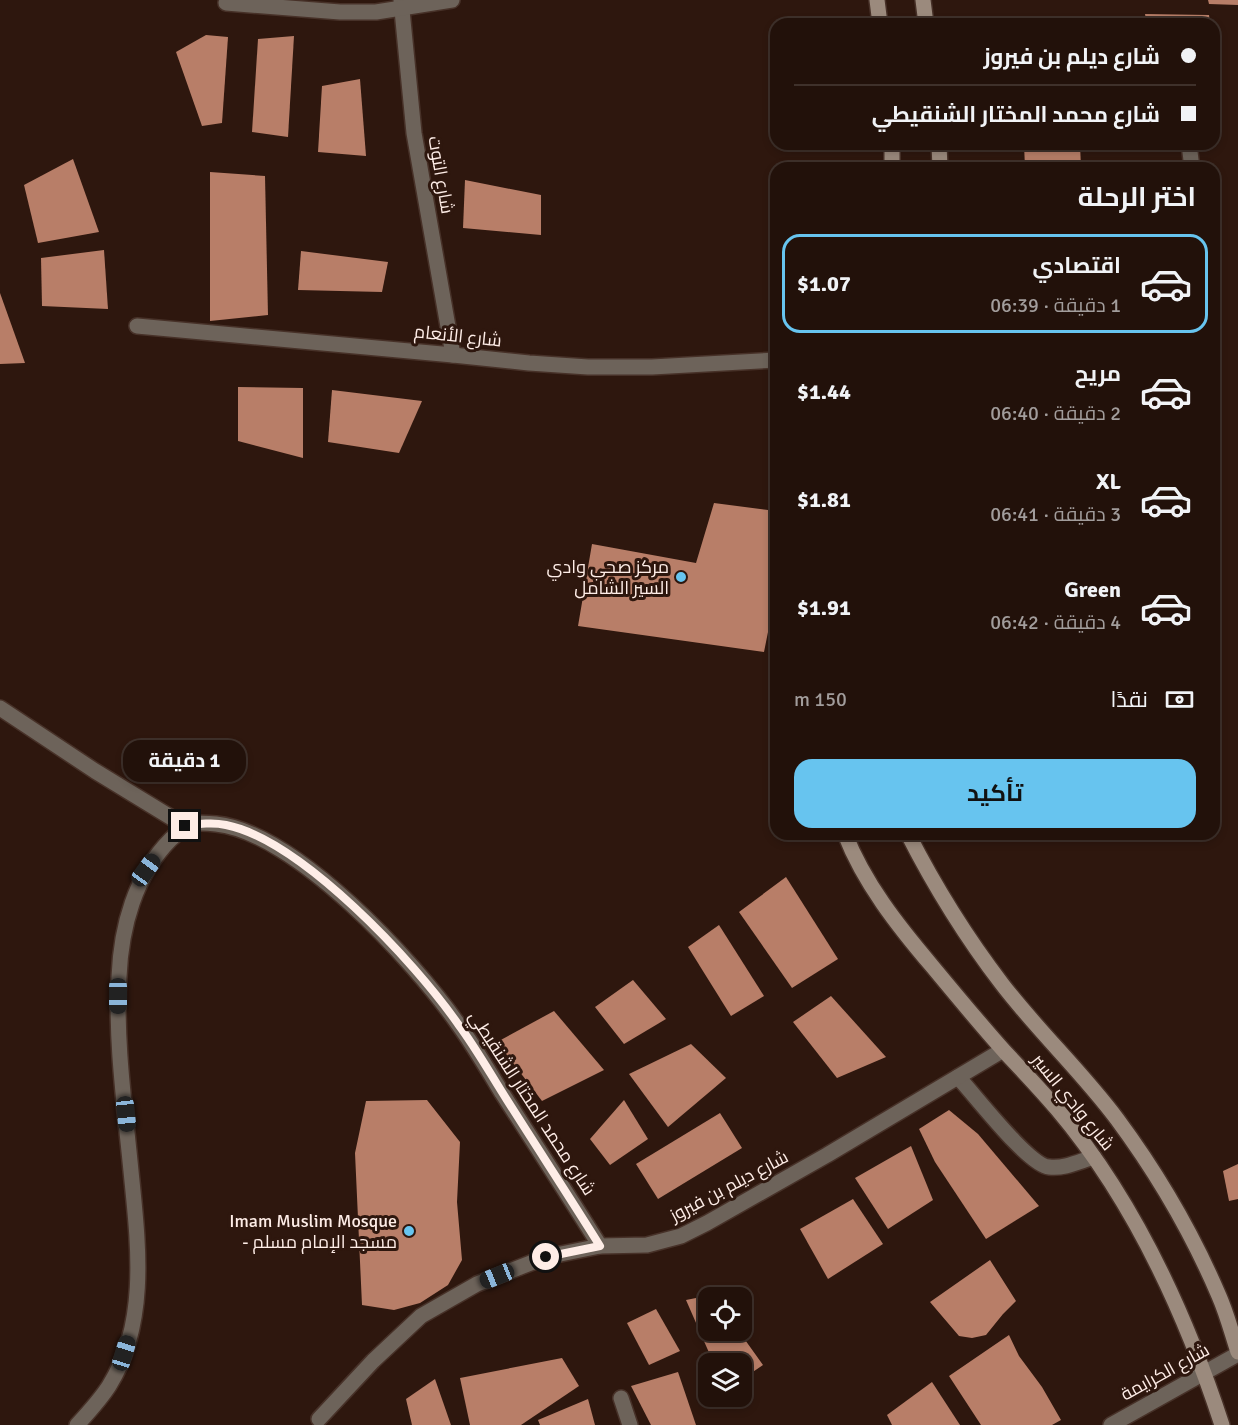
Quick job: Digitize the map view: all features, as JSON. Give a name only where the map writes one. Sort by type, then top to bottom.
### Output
[{"type":"main road","points":[[877,0],[879,18]]},
{"type":"main road","points":[[923,0],[925,18]]},
{"type":"main road","name":"شارع وادي السير","points":[[848,840],[865,874],[908,938],[1003,1050],[1057,1109],[1094,1157],[1152,1253],[1205,1372],[1222,1425]]},
{"type":"main road","name":"شارع وادي السير","points":[[911,840],[949,909],[977,949],[1029,1017],[1093,1088],[1123,1127],[1152,1171],[1198,1252],[1220,1298],[1238,1353]]},
{"type":"street","points":[[226,3],[340,12],[376,12],[402,4],[452,0]]},
{"type":"street","name":"شارع التوت","points":[[402,4],[417,157],[453,355]]},
{"type":"street","name":"شارع الأنعام","points":[[137,326],[529,363],[652,367],[770,360]]},
{"type":"street","points":[[0,708],[95,771],[185,826],[161,849],[146,870],[132,900],[123,942],[118,976],[118,1017],[138,1251],[137,1292],[133,1323],[124,1353],[110,1385],[78,1425]]},
{"type":"street","name":"شارع محمد المختار الشنقيطي","points":[[185,826],[206,823],[226,825],[261,838],[286,853],[365,918],[411,963],[458,1023],[600,1246]]},
{"type":"street","name":"شارع ديلم بن فيروز","points":[[320,1419],[373,1361],[421,1316],[477,1284],[546,1257],[600,1246],[647,1245],[681,1236],[827,1155],[1003,1050]]},
{"type":"street","points":[[958,1077],[1039,1164],[1048,1167],[1062,1167],[1094,1157]]},
{"type":"street","name":"شارع الكرايمة","points":[[1111,1425],[1238,1353]]},
{"type":"street","points":[[621,1398],[630,1425]]},
{"type":"building","points":[[1208,0],[1238,0],[1238,5],[1209,4]]},
{"type":"building","points":[[1145,14],[1209,15],[1209,18],[1146,18]]},
{"type":"building","points":[[206,35],[228,37],[222,123],[202,126],[176,52]]},
{"type":"building","points":[[294,36],[288,137],[252,132],[258,39]]},
{"type":"building","points":[[360,79],[366,156],[318,152],[322,86]]},
{"type":"building","points":[[1024,150],[1080,150],[1081,162],[1025,162]]},
{"type":"building","points":[[73,159],[99,232],[38,243],[24,185]]},
{"type":"building","points":[[210,172],[265,176],[268,315],[210,321]]},
{"type":"building","points":[[465,180],[541,195],[541,235],[463,228]]},
{"type":"building","points":[[104,250],[108,309],[42,306],[41,258]]},
{"type":"building","points":[[301,251],[388,262],[382,292],[298,290]]},
{"type":"building","points":[[0,293],[25,363],[0,364]]},
{"type":"building","points":[[238,387],[303,388],[303,458],[238,441]]},
{"type":"building","points":[[332,390],[422,401],[399,453],[328,442]]},
{"type":"building","name":"مركز صحي وادي السير الشامل","points":[[714,503],[770,510],[770,622],[764,652],[578,626],[592,544],[696,563]]},
{"type":"building","points":[[786,877],[838,959],[792,988],[739,912]]},
{"type":"building","points":[[719,925],[764,996],[731,1016],[688,947]]},
{"type":"building","points":[[633,980],[666,1019],[624,1044],[595,1007]]},
{"type":"building","points":[[831,996],[886,1057],[837,1078],[793,1022]]},
{"type":"building","points":[[554,1011],[604,1070],[542,1101],[497,1042]]},
{"type":"building","points":[[691,1044],[726,1078],[668,1127],[629,1074]]},
{"type":"building","name":"Imam Muslim Mosque - مسجد الإمام مسلم","points":[[427,1100],[460,1142],[457,1202],[462,1260],[448,1285],[420,1303],[394,1310],[362,1305],[355,1153],[366,1101]]},
{"type":"building","points":[[624,1100],[648,1139],[610,1165],[590,1139]]},
{"type":"building","points":[[949,1110],[978,1134],[1039,1206],[986,1239],[935,1162],[919,1129]]},
{"type":"building","points":[[720,1113],[742,1148],[658,1199],[636,1164]]},
{"type":"building","points":[[911,1146],[933,1200],[888,1229],[855,1178]]},
{"type":"building","points":[[1238,1164],[1238,1199],[1229,1201],[1223,1171]]},
{"type":"building","points":[[853,1199],[883,1244],[828,1279],[800,1229]]},
{"type":"building","points":[[990,1260],[1016,1301],[986,1335],[972,1338],[959,1336],[930,1302]]},
{"type":"building","points":[[698,1298],[698,1327],[686,1300]]},
{"type":"building","points":[[656,1309],[680,1351],[649,1365],[627,1323]]},
{"type":"building","points":[[1009,1335],[1019,1356],[1042,1387],[1061,1420],[1052,1425],[981,1425],[949,1376]]},
{"type":"building","points":[[704,1341],[746,1341],[763,1365],[752,1372],[752,1353],[709,1353]]},
{"type":"building","points":[[562,1358],[579,1386],[521,1425],[470,1425],[460,1378]]},
{"type":"building","points":[[678,1372],[696,1425],[651,1425],[631,1386]]},
{"type":"building","points":[[435,1379],[451,1425],[412,1425],[406,1399]]},
{"type":"building","points":[[932,1382],[960,1425],[892,1425],[887,1415]]},
{"type":"building","points":[[588,1399],[595,1425],[540,1425],[538,1420]]},
{"type":"place","name":"مركز صحي وادي السير الشامل","points":[[681,577]]},
{"type":"place","name":"Imam Muslim Mosque - مسجد الإمام مسلم","points":[[409,1231]]},
{"type":"route","points":[[185,826],[206,823],[226,825],[261,838],[286,853],[365,918],[411,963],[458,1023],[600,1246],[546,1257]]}]
